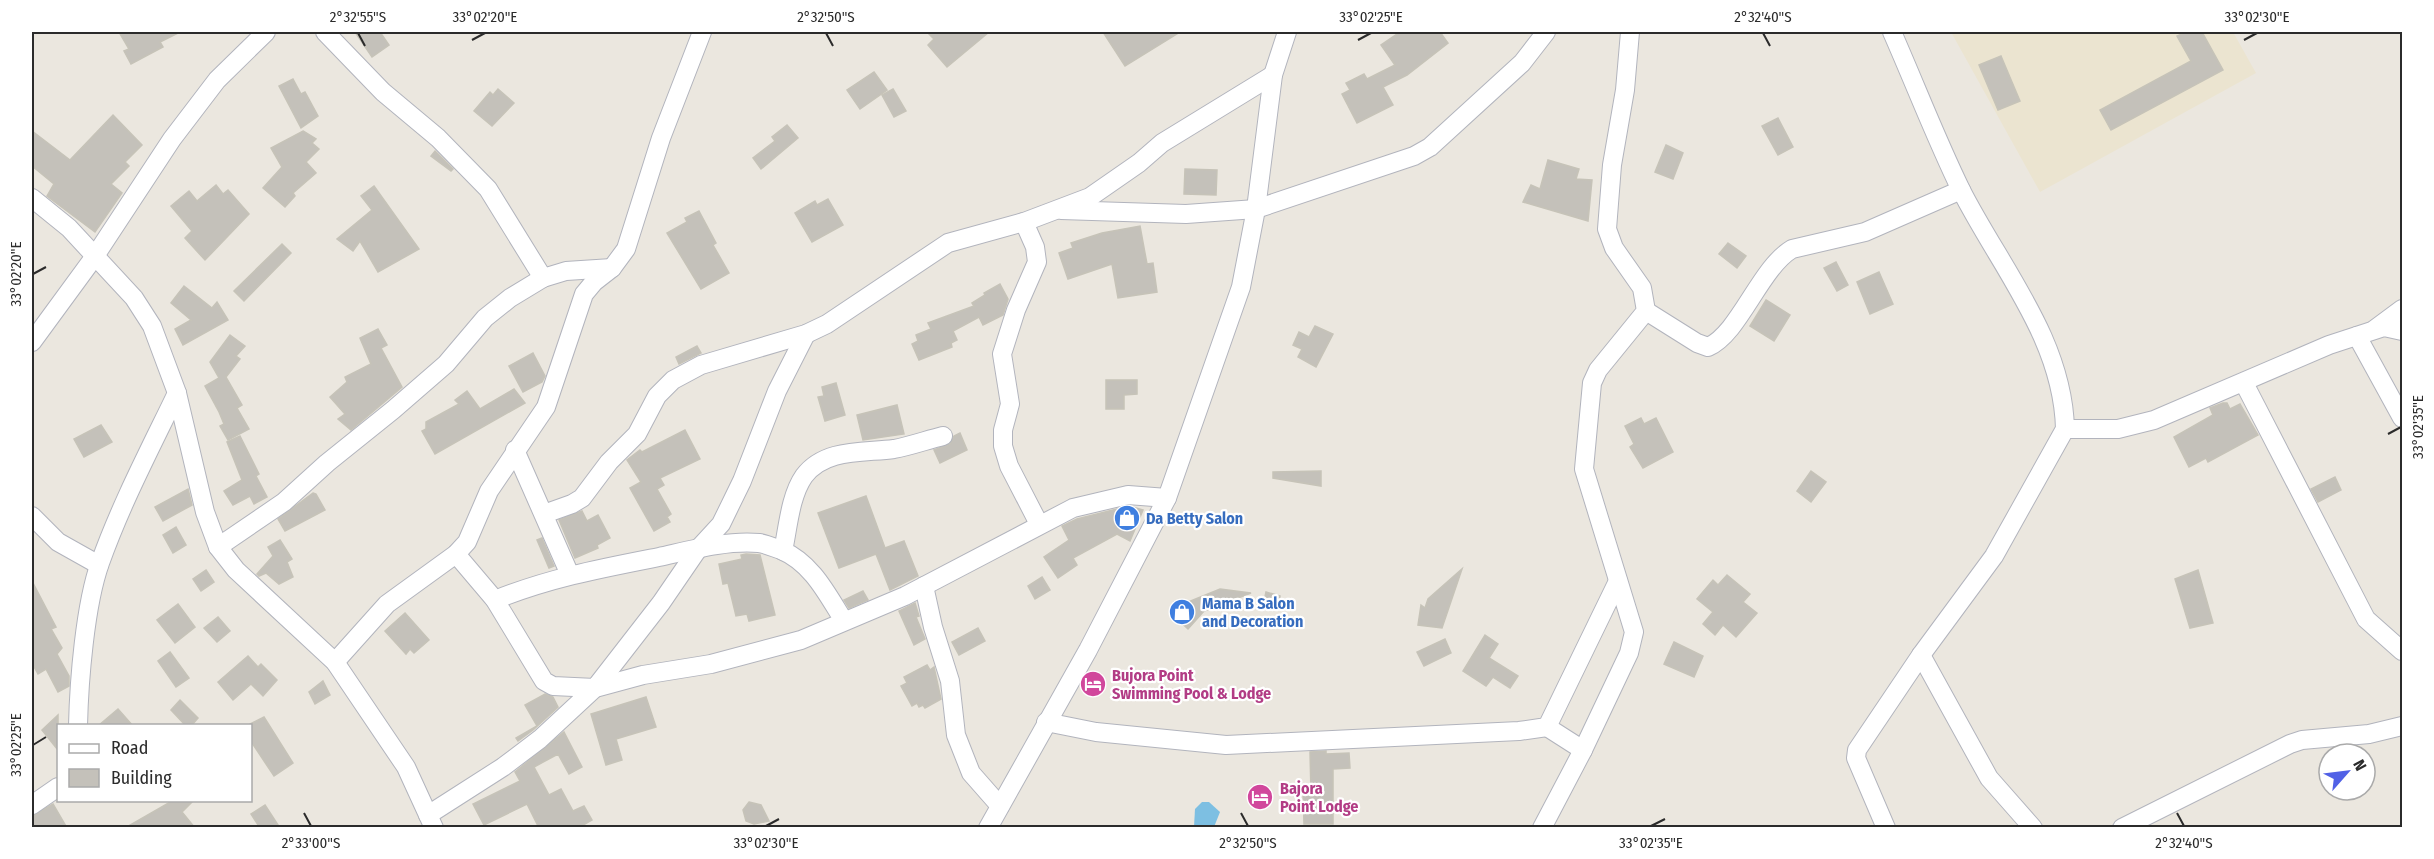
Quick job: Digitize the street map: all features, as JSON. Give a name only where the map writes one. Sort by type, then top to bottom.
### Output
[{"type":"street","points":[[325,32],[382,92],[438,138],[488,189],[543,278]]},
{"type":"street","points":[[335,662],[387,604],[456,554],[476,527],[489,491],[551,397],[584,294],[594,282],[612,268],[626,249],[661,138],[690,57],[702,32]]},
{"type":"street","points":[[988,828],[1103,622],[1167,498],[1241,287],[1256,209],[1273,75],[1287,32]]},
{"type":"street","points":[[1055,210],[1085,213],[1186,214],[1256,209],[1414,156],[1430,147],[1522,63],[1546,32]]},
{"type":"street","points":[[1630,32],[1625,90],[1612,165],[1607,229],[1614,248],[1642,288],[1646,311],[1697,343],[1708,347],[1718,341],[1758,289],[1774,262],[1785,253],[1792,249],[1865,232],[1961,190]]},
{"type":"street","points":[[1886,828],[1856,759],[1857,750],[1921,655],[1994,556],[2065,429],[2065,414],[2045,339],[1961,190],[1892,32]]},
{"type":"street","points":[[32,342],[95,256],[171,139],[255,36]]},
{"type":"street","points":[[544,514],[582,498],[609,462],[638,434],[657,396],[673,380],[700,365],[806,334],[827,324],[948,243],[1024,222],[1090,197],[1139,164],[1162,143],[1273,75]]},
{"type":"street","points":[[32,198],[69,228],[134,298],[152,326],[177,393],[205,512],[218,547],[236,570],[335,662],[406,767],[431,821],[540,739],[595,688],[661,603],[698,549],[721,524],[742,481],[777,391],[806,334]]},
{"type":"street","points":[[1024,222],[1035,247],[1037,262],[1016,310],[1002,354],[1010,404],[1003,430],[1003,446],[1009,466],[1039,524]]},
{"type":"street","points":[[218,547],[284,502],[446,364],[485,318],[510,298],[543,278],[583,268],[612,268]]},
{"type":"street","points":[[2365,333],[2403,309]]},
{"type":"street","points":[[1542,828],[1583,750],[1629,653],[1634,632],[1631,615],[1618,581],[1584,469],[1589,397],[1598,370],[1646,311]]},
{"type":"street","points":[[2065,429],[2118,429],[2131,426],[2244,383],[2329,345],[2365,333],[2393,327],[2403,331]]},
{"type":"street","points":[[2365,333],[2403,417]]},
{"type":"street","points":[[2244,383],[2366,619],[2403,651]]},
{"type":"street","points":[[78,724],[79,692],[99,565],[125,501],[177,393]]},
{"type":"street","points":[[783,551],[794,501],[804,476],[816,466],[850,451],[895,448],[943,436]]},
{"type":"street","points":[[515,450],[570,575]]},
{"type":"street","points":[[456,554],[495,600],[544,681],[553,686],[595,688],[643,675],[711,664],[801,640],[924,586],[1073,508],[1128,495],[1167,498]]},
{"type":"street","points":[[32,516],[58,542],[99,565]]},
{"type":"street","points":[[495,600],[570,575],[698,549],[760,543],[783,551],[804,564],[820,583],[844,621]]},
{"type":"street","points":[[1547,727],[1618,581]]},
{"type":"street","points":[[924,586],[933,627],[950,681],[956,735],[971,773],[999,806]]},
{"type":"street","points":[[1921,655],[1989,778],[2033,828]]},
{"type":"street","points":[[1046,722],[1096,732],[1226,745],[1547,727],[1583,750]]},
{"type":"street","points":[[2122,828],[2290,744],[2302,740],[2368,734],[2403,726]]},
{"type":"street","points":[[32,805],[57,788]]},
{"type":"shaded area","points":[[1951,32],[2233,32],[2256,73],[2040,192]]},
{"type":"water","points":[[1202,802],[1209,802],[1220,812],[1214,827],[1194,827],[1195,809]]},
{"type":"building","points":[[119,32],[180,32],[160,42],[163,47],[131,64],[124,51],[129,49]]},
{"type":"building","points":[[355,32],[380,32],[389,45],[372,57]]},
{"type":"building","points":[[927,32],[989,32],[947,67],[928,45],[934,39]]},
{"type":"building","points":[[1103,32],[1180,32],[1125,66]]},
{"type":"building","points":[[1400,32],[1440,32],[1448,43],[1407,75],[1383,87],[1393,105],[1357,123],[1342,94],[1350,90],[1346,83],[1364,74],[1367,79],[1395,65],[1381,45]]},
{"type":"building","points":[[2186,32],[2202,32],[2223,70],[2111,130],[2100,110],[2191,61],[2177,36]]},
{"type":"building","points":[[2001,56],[2020,101],[1998,110],[1979,65]]},
{"type":"building","points":[[874,72],[887,90],[860,109],[847,90]]},
{"type":"building","points":[[293,79],[301,94],[305,92],[318,116],[301,128],[279,86]]},
{"type":"building","points":[[498,89],[514,103],[492,126],[474,111],[490,92],[493,95]]},
{"type":"building","points":[[893,89],[906,111],[894,117],[882,95]]},
{"type":"building","points":[[113,115],[142,145],[125,162],[129,166],[111,184],[122,193],[95,232],[47,196],[54,184],[32,166],[32,131],[70,160]]},
{"type":"building","points":[[1778,118],[1793,147],[1778,155],[1762,126]]},
{"type":"building","points":[[787,125],[798,138],[761,169],[753,158],[775,141],[772,137]]},
{"type":"building","points":[[303,131],[316,139],[312,143],[319,149],[306,162],[316,173],[293,193],[295,196],[285,207],[263,188],[282,167],[271,148]]},
{"type":"building","points":[[1666,145],[1683,153],[1673,179],[1655,172]]},
{"type":"building","points":[[435,151],[453,169],[451,171],[431,156]]},
{"type":"building","points":[[1548,160],[1579,169],[1576,179],[1592,180],[1588,221],[1523,202],[1531,185],[1540,189]]},
{"type":"building","points":[[1185,169],[1217,170],[1216,195],[1184,194]]},
{"type":"building","points":[[216,185],[223,194],[228,190],[249,214],[205,260],[185,238],[192,231],[171,206],[189,191],[197,201]]},
{"type":"building","points":[[374,186],[419,249],[378,272],[360,241],[353,251],[337,239],[372,210],[361,196]]},
{"type":"building","points":[[828,199],[843,225],[812,242],[795,213],[815,201],[817,205]]},
{"type":"building","points":[[699,211],[716,243],[713,245],[729,273],[701,289],[667,233],[687,222],[685,218]]},
{"type":"building","points":[[1140,226],[1147,264],[1153,263],[1157,292],[1118,298],[1112,264],[1068,279],[1059,253],[1073,248],[1071,243],[1102,233]]},
{"type":"building","points":[[1728,243],[1746,256],[1737,268],[1719,254]]},
{"type":"building","points":[[282,244],[291,253],[244,301],[234,291]]},
{"type":"building","points":[[1836,262],[1848,285],[1837,291],[1824,268]]},
{"type":"building","points":[[1879,272],[1893,304],[1870,314],[1857,282]]},
{"type":"building","points":[[1000,284],[1008,299],[1003,315],[983,325],[979,317],[953,331],[957,340],[951,343],[952,347],[919,360],[912,344],[918,341],[916,335],[931,329],[928,323],[974,306],[972,303]]},
{"type":"building","points":[[184,286],[212,308],[217,302],[228,320],[183,345],[175,329],[191,320],[171,303]]},
{"type":"building","points":[[1766,300],[1790,315],[1774,341],[1750,326]]},
{"type":"building","points":[[1315,326],[1333,334],[1316,367],[1298,357],[1302,349],[1293,345],[1299,332],[1309,337]]},
{"type":"building","points":[[378,329],[387,345],[381,348],[402,387],[351,430],[338,419],[345,414],[330,397],[347,382],[345,377],[371,364],[360,338]]},
{"type":"building","points":[[230,335],[245,346],[236,356],[240,359],[226,377],[242,405],[237,408],[249,429],[228,440],[220,426],[224,424],[219,412],[205,386],[219,378],[210,362]]},
{"type":"building","points":[[697,346],[701,353],[679,364],[676,357]]},
{"type":"building","points":[[533,353],[545,376],[542,382],[523,392],[509,366]]},
{"type":"building","points":[[1106,380],[1137,380],[1137,394],[1124,395],[1124,409],[1106,409]]},
{"type":"building","points":[[836,383],[845,415],[825,421],[818,397],[824,396],[822,387]]},
{"type":"building","points":[[514,389],[525,403],[435,454],[422,431],[426,429],[426,422],[459,404],[455,400],[467,391],[480,409]]},
{"type":"building","points":[[2227,403],[2230,409],[2240,404],[2258,435],[2208,462],[2206,458],[2189,467],[2174,437],[2213,415],[2210,408]]},
{"type":"building","points":[[897,405],[904,434],[863,440],[857,415]]},
{"type":"building","points":[[1641,418],[1644,424],[1656,418],[1673,452],[1643,468],[1630,447],[1634,444],[1625,426]]},
{"type":"building","points":[[101,425],[112,442],[84,457],[74,439]]},
{"type":"building","points":[[685,430],[700,459],[660,478],[664,485],[657,489],[671,514],[667,517],[670,522],[654,531],[630,488],[641,482],[627,460],[640,450],[642,452]]},
{"type":"building","points":[[960,433],[967,450],[940,463],[934,450],[950,444],[954,436]]},
{"type":"building","points":[[240,436],[259,474],[256,476],[267,497],[254,504],[250,496],[233,505],[224,491],[242,480],[227,442]]},
{"type":"building","points":[[1321,471],[1321,486],[1273,478],[1273,472]]},
{"type":"building","points":[[1811,471],[1826,482],[1811,502],[1797,491]]},
{"type":"building","points":[[2335,477],[2341,490],[2318,502],[2311,489]]},
{"type":"building","points":[[188,489],[192,505],[163,521],[155,507]]},
{"type":"building","points":[[313,493],[316,494],[325,510],[285,531],[278,519]]},
{"type":"building","points":[[866,496],[885,548],[904,541],[918,576],[890,590],[876,554],[839,568],[818,513]]},
{"type":"building","points":[[1129,506],[1143,510],[1130,541],[1117,534],[1073,558],[1077,565],[1058,578],[1044,557],[1069,540],[1062,526],[1077,519]]},
{"type":"building","points":[[582,511],[587,521],[598,515],[610,538],[597,545],[598,548],[575,558],[559,520]]},
{"type":"building","points":[[176,527],[186,545],[173,553],[163,535]]},
{"type":"building","points":[[542,538],[554,566],[549,568],[537,540]]},
{"type":"building","points":[[280,540],[292,559],[287,562],[293,577],[279,584],[266,573],[259,576],[257,574],[273,556],[268,547]]},
{"type":"building","points":[[741,555],[760,555],[775,615],[749,621],[747,614],[736,616],[728,583],[723,584],[719,564],[742,559]]},
{"type":"building","points":[[1462,569],[1442,628],[1418,625],[1421,605],[1425,608],[1428,599]]},
{"type":"building","points":[[206,570],[214,582],[201,591],[193,579]]},
{"type":"building","points":[[2198,570],[2213,623],[2190,628],[2175,579]]},
{"type":"building","points":[[1727,575],[1750,594],[1743,602],[1757,613],[1736,637],[1723,625],[1715,635],[1703,624],[1713,612],[1697,599],[1713,580],[1718,585]]},
{"type":"building","points":[[1042,577],[1050,590],[1035,599],[1028,586]]},
{"type":"building","points":[[32,581],[56,627],[51,629],[62,648],[57,654],[69,676],[69,686],[58,692],[46,669],[38,674],[32,663]]},
{"type":"building","points":[[1220,589],[1251,593],[1204,611],[1188,629],[1172,614],[1181,605]]},
{"type":"building","points":[[863,591],[868,600],[849,608],[844,600]]},
{"type":"building","points":[[1266,592],[1280,596],[1277,609],[1263,606]]},
{"type":"building","points":[[915,603],[919,616],[916,617],[925,639],[914,645],[899,611]]},
{"type":"building","points":[[178,604],[195,627],[175,643],[157,620]]},
{"type":"building","points":[[405,613],[429,640],[414,653],[410,649],[406,654],[385,631]]},
{"type":"building","points":[[218,617],[230,631],[217,642],[204,628]]},
{"type":"building","points":[[978,628],[985,641],[959,655],[952,642]]},
{"type":"building","points":[[1485,635],[1498,644],[1489,658],[1518,676],[1510,688],[1493,677],[1486,686],[1463,671]]},
{"type":"building","points":[[1445,639],[1451,653],[1424,666],[1417,652]]},
{"type":"building","points":[[1674,642],[1703,656],[1694,677],[1664,664]]},
{"type":"building","points":[[170,652],[189,678],[176,687],[158,661]]},
{"type":"building","points":[[248,656],[258,667],[261,664],[277,680],[263,696],[251,684],[233,700],[218,682]]},
{"type":"building","points":[[927,665],[930,670],[934,667],[941,699],[925,708],[923,705],[919,707],[917,703],[912,706],[901,686],[907,683],[904,677]]},
{"type":"building","points":[[323,681],[330,695],[315,704],[309,692]]},
{"type":"building","points":[[545,694],[553,697],[558,707],[533,730],[518,741],[516,738],[537,726],[525,705]]},
{"type":"building","points":[[646,697],[656,727],[616,739],[622,760],[606,765],[591,714]]},
{"type":"building","points":[[180,700],[198,718],[193,724],[184,724],[171,710]]},
{"type":"building","points":[[118,709],[131,724],[100,724]]},
{"type":"building","points":[[58,715],[57,749],[42,730]]},
{"type":"building","points":[[264,717],[293,763],[274,776],[252,743],[252,724],[250,724]]},
{"type":"building","points":[[564,732],[582,767],[569,774],[558,754],[534,767],[549,795],[561,789],[573,811],[584,806],[592,820],[578,828],[539,828],[527,804],[484,825],[473,804],[520,781],[515,772]]},
{"type":"building","points":[[1326,751],[1326,754],[1349,753],[1350,768],[1333,769],[1333,824],[1304,824],[1303,793],[1311,793],[1310,752]]},
{"type":"building","points":[[170,802],[192,802],[182,812],[195,828],[125,828]]},
{"type":"building","points":[[749,802],[761,805],[769,821],[754,824],[746,821],[743,810]]},
{"type":"building","points":[[53,804],[67,828],[32,828],[32,816]]},
{"type":"building","points":[[265,805],[280,828],[260,828],[251,814]]},
{"type":"place","name":"Da Betty Salon","points":[[1127,518]]},
{"type":"place","name":"Mama B Salon and Decoration","points":[[1182,612]]},
{"type":"place","name":"Bujora Point Swimming Pool & Lodge","points":[[1093,684]]},
{"type":"place","name":"Bajora Point Lodge","points":[[1260,797]]}]
